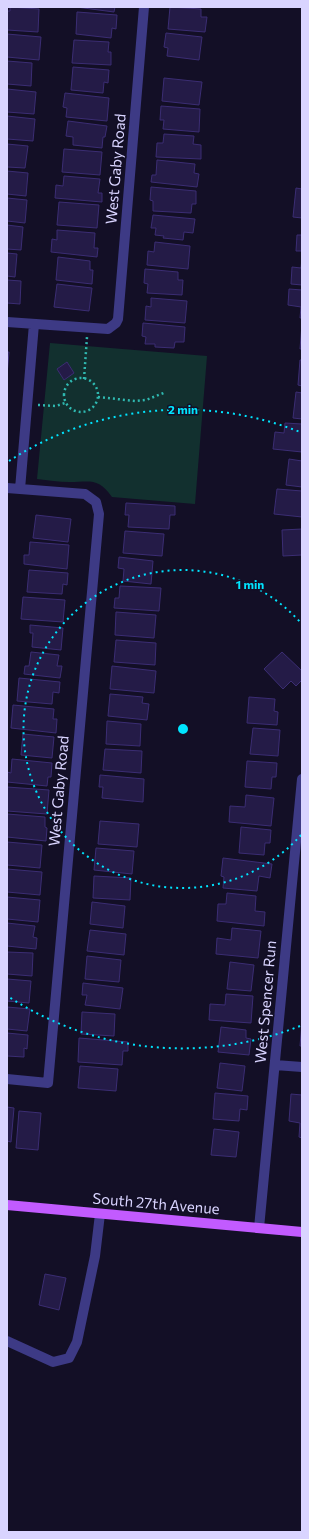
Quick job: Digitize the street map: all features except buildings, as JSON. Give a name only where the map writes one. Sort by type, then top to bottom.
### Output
[{"type":"main road","name":"South 27th Avenue","points":[[7,1205],[302,1232]]},
{"type":"street","name":"West Gaby Road","points":[[88,328],[108,329],[116,323],[118,319],[144,7]]},
{"type":"street","points":[[7,322],[88,328]]},
{"type":"street","points":[[7,488],[20,489],[34,324]]},
{"type":"street","name":"West Gaby Road","points":[[7,1079],[48,1083],[98,514],[96,502],[84,494],[20,489]]},
{"type":"street","name":"West Spencer Run","points":[[259,1228],[302,779]]},
{"type":"street","points":[[275,1065],[302,1067]]},
{"type":"street","points":[[7,1341],[53,1362],[69,1358],[77,1342],[95,1256],[100,1214]]},
{"type":"path","points":[[84,379],[85,349],[88,328]]},
{"type":"path","points":[[75,379],[84,379],[92,382],[95,386],[98,398],[93,408],[83,413],[72,411],[65,403],[64,392],[66,386],[75,379]]},
{"type":"path","points":[[98,398],[146,400],[166,392]]},
{"type":"path","points":[[27,404],[56,406],[65,403]]},
{"type":"green space","points":[[50,343],[207,356],[195,504],[112,497],[98,483],[88,481],[65,482],[37,479]]}]
